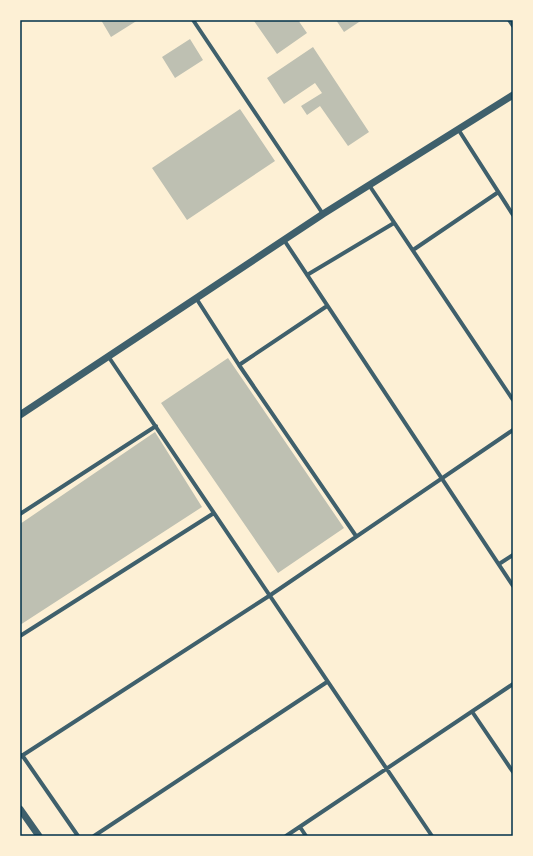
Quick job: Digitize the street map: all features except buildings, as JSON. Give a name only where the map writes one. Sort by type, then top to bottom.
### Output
[{"type":"street","points":[[193,20],[323,214]]},
{"type":"street","points":[[509,20],[513,26]]},
{"type":"street","points":[[20,414],[323,214],[513,95]]},
{"type":"street","points":[[458,129],[497,193],[513,215]]},
{"type":"street","points":[[368,185],[513,400]]},
{"type":"street","points":[[413,250],[497,193]]},
{"type":"street","points":[[307,275],[394,223]]},
{"type":"street","points":[[284,240],[513,586]]},
{"type":"street","points":[[196,298],[239,365],[356,536]]},
{"type":"street","points":[[239,365],[327,306]]},
{"type":"street","points":[[108,356],[432,836]]},
{"type":"street","points":[[20,514],[156,426]]},
{"type":"street","points":[[78,836],[21,756],[269,596],[513,430]]},
{"type":"street","points":[[20,636],[214,513]]},
{"type":"street","points":[[499,564],[513,555]]},
{"type":"street","points":[[94,836],[327,682]]},
{"type":"street","points":[[286,836],[513,684]]},
{"type":"street","points":[[473,712],[513,772]]},
{"type":"street","points":[[20,808],[38,836]]},
{"type":"street","points":[[300,827],[306,836]]}]
